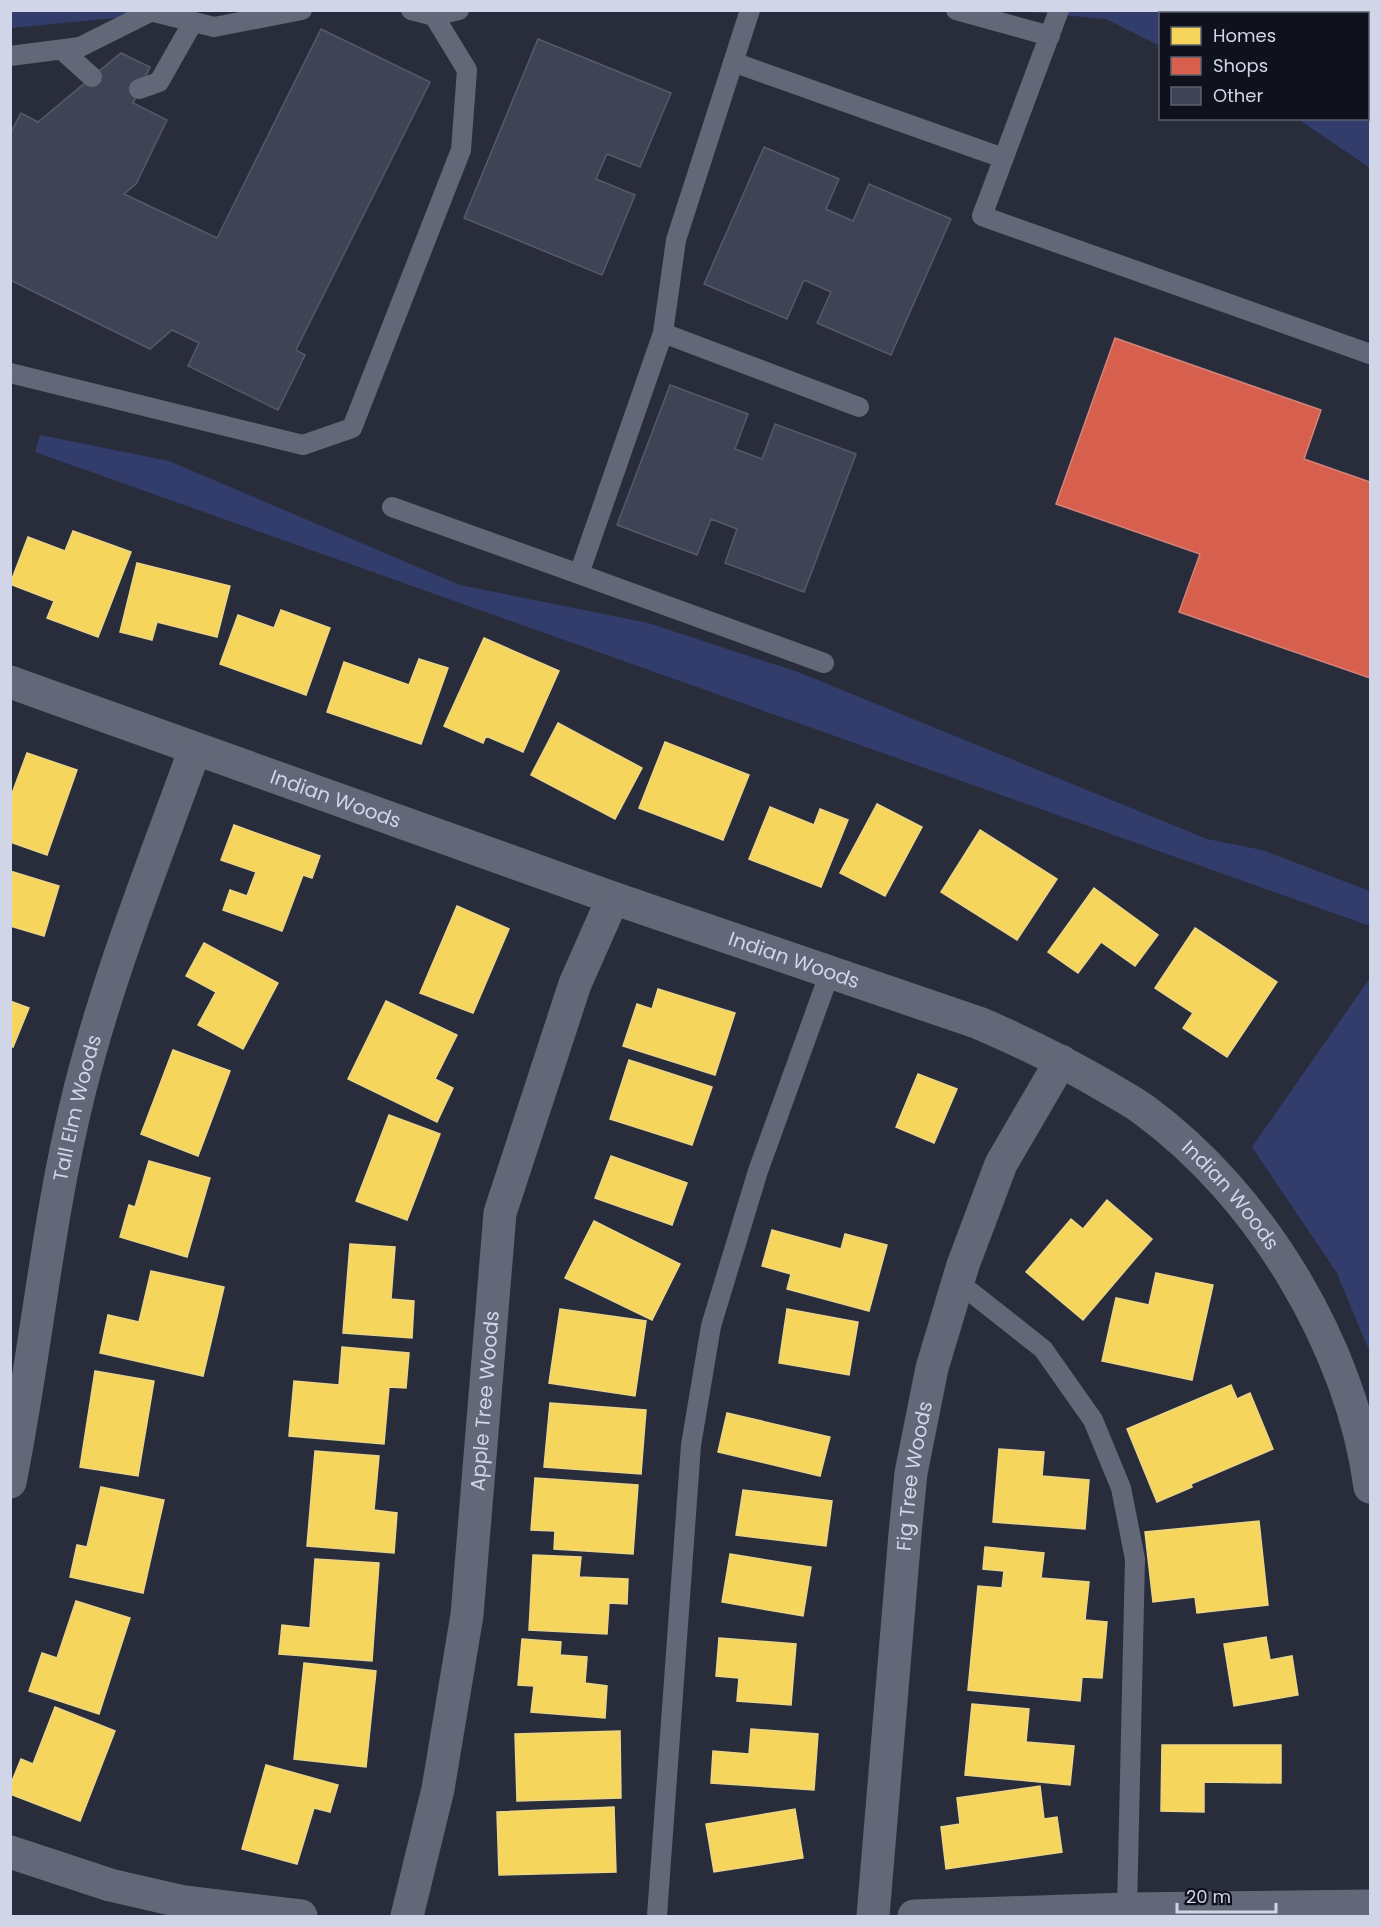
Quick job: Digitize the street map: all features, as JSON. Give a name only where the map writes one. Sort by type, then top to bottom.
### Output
[{"type":"street","name":"Indian Woods","points":[[10,682],[613,898],[979,1023],[1061,1061],[1144,1109],[1192,1150],[1235,1196],[1274,1246],[1307,1300],[1334,1357],[1355,1416],[1371,1487]]},
{"type":"street","name":"Tall Elm Woods","points":[[10,1482],[57,1195],[78,1095],[99,1017],[195,748]]},
{"type":"street","name":"Apple Tree Woods","points":[[406,1917],[438,1789],[467,1615],[500,1213],[575,984],[613,898]]},
{"type":"street","name":"Fig Tree Woods","points":[[873,1917],[911,1473],[932,1368],[958,1282],[1001,1164],[1061,1061]]},
{"type":"street","points":[[10,1852],[110,1885],[184,1902],[301,1917]]},
{"type":"street","points":[[914,1917],[1127,1909],[1371,1906]]},
{"type":"lane","points":[[10,56],[80,47],[154,11],[214,27],[302,10]]},
{"type":"lane","points":[[411,10],[434,16],[459,10]]},
{"type":"lane","points":[[579,573],[663,333],[676,240],[750,10]]},
{"type":"lane","points":[[956,10],[1050,36]]},
{"type":"lane","points":[[1059,10],[982,216],[1371,354]]},
{"type":"lane","points":[[10,373],[303,445],[352,428],[461,150],[467,70],[434,16]]},
{"type":"lane","points":[[139,89],[159,82],[193,22]]},
{"type":"lane","points":[[62,50],[92,77]]},
{"type":"lane","points":[[733,63],[1003,158]]},
{"type":"lane","points":[[663,333],[859,407]]},
{"type":"lane","points":[[392,507],[824,663]]},
{"type":"lane","points":[[657,1917],[691,1445],[711,1326],[758,1171],[830,972]]},
{"type":"lane","points":[[958,1282],[1043,1349],[1093,1420],[1121,1488],[1135,1558],[1127,1909]]},
{"type":"shaded area","points":[[1241,10],[1245,12],[1159,12],[1159,46],[1106,19],[1018,11]]},
{"type":"shaded area","points":[[11,11],[186,11],[11,28]]},
{"type":"shaded area","points":[[1369,87],[1370,168],[1299,120],[1369,120]]},
{"type":"shaded area","points":[[40,435],[169,461],[460,585],[648,623],[798,672],[1207,839],[1262,850],[1370,891],[1370,926],[35,452]]},
{"type":"shaded area","points":[[1370,978],[1370,1353],[1337,1273],[1252,1147]]},
{"type":"building: Homes","points":[[73,531],[131,552],[98,637],[47,618],[54,601],[10,584],[28,537],[65,551]]},
{"type":"building: Homes","points":[[137,563],[230,586],[217,637],[157,622],[152,640],[120,632]]},
{"type":"building: Homes","points":[[281,610],[330,628],[306,695],[220,664],[238,615],[274,628]]},
{"type":"building: Homes","points":[[484,638],[559,671],[523,752],[486,736],[483,743],[444,726]]},
{"type":"building: Homes","points":[[419,659],[448,668],[421,744],[327,712],[344,662],[409,685]]},
{"type":"building: Homes","points":[[558,723],[642,768],[615,819],[531,775]]},
{"type":"building: Homes","points":[[665,742],[749,775],[723,840],[639,808]]},
{"type":"building: Homes","points":[[27,753],[77,770],[47,855],[10,842],[10,799]]},
{"type":"building: Homes","points":[[877,804],[922,827],[885,896],[840,873]]},
{"type":"building: Homes","points":[[770,807],[814,825],[820,809],[848,820],[821,887],[749,859]]},
{"type":"building: Homes","points":[[234,825],[320,856],[312,878],[303,875],[282,931],[223,910],[230,890],[247,896],[256,872],[221,860]]},
{"type":"building: Homes","points":[[980,830],[1057,879],[1017,940],[941,892]]},
{"type":"building: Homes","points":[[10,871],[59,886],[44,936],[10,926]]},
{"type":"building: Homes","points":[[1094,888],[1158,935],[1135,966],[1101,942],[1078,973],[1048,952]]},
{"type":"building: Homes","points":[[457,906],[509,929],[473,1013],[420,993]]},
{"type":"building: Homes","points":[[1195,928],[1277,982],[1227,1057],[1183,1028],[1193,1013],[1155,988]]},
{"type":"building: Homes","points":[[204,943],[278,983],[243,1049],[198,1025],[216,992],[186,976]]},
{"type":"building: Homes","points":[[658,989],[735,1013],[715,1075],[623,1046],[637,1004],[652,1009]]},
{"type":"building: Homes","points":[[10,1001],[29,1008],[13,1047],[10,1046]]},
{"type":"building: Homes","points":[[386,1001],[457,1035],[435,1079],[453,1088],[437,1122],[348,1079]]},
{"type":"building: Homes","points":[[173,1050],[230,1071],[198,1156],[141,1134]]},
{"type":"building: Homes","points":[[629,1060],[712,1087],[692,1145],[610,1119]]},
{"type":"building: Homes","points":[[918,1074],[957,1089],[934,1143],[896,1127]]},
{"type":"building: Homes","points":[[389,1115],[440,1134],[407,1220],[356,1201]]},
{"type":"building: Homes","points":[[611,1156],[687,1183],[672,1225],[595,1198]]},
{"type":"building: Homes","points":[[149,1161],[210,1178],[187,1257],[120,1237],[129,1205],[135,1207]]},
{"type":"building: Homes","points":[[1107,1200],[1152,1239],[1083,1320],[1026,1272],[1071,1219],[1083,1229]]},
{"type":"building: Homes","points":[[594,1221],[680,1264],[652,1320],[565,1278]]},
{"type":"building: Homes","points":[[772,1230],[841,1249],[845,1234],[887,1245],[869,1311],[787,1289],[791,1274],[762,1266]]},
{"type":"building: Homes","points":[[350,1244],[395,1247],[391,1299],[414,1301],[412,1338],[343,1333]]},
{"type":"building: Homes","points":[[151,1271],[224,1287],[203,1376],[100,1353],[108,1315],[139,1322]]},
{"type":"building: Homes","points":[[1156,1273],[1213,1285],[1192,1380],[1102,1361],[1116,1298],[1149,1305]]},
{"type":"building: Homes","points":[[560,1309],[646,1321],[635,1396],[549,1383]]},
{"type":"building: Homes","points":[[787,1309],[858,1322],[849,1375],[779,1363]]},
{"type":"building: Homes","points":[[342,1347],[409,1353],[406,1388],[389,1387],[384,1444],[289,1436],[294,1381],[339,1385]]},
{"type":"building: Homes","points":[[95,1371],[154,1381],[138,1476],[80,1467]]},
{"type":"building: Homes","points":[[1231,1385],[1237,1399],[1250,1393],[1273,1449],[1191,1484],[1192,1487],[1157,1502],[1127,1429]]},
{"type":"building: Homes","points":[[550,1403],[646,1410],[641,1474],[544,1467]]},
{"type":"building: Homes","points":[[727,1413],[830,1437],[820,1476],[718,1452]]},
{"type":"building: Homes","points":[[999,1449],[1044,1452],[1042,1476],[1089,1480],[1085,1529],[993,1522]]},
{"type":"building: Homes","points":[[315,1451],[379,1456],[374,1510],[397,1513],[394,1553],[307,1546]]},
{"type":"building: Homes","points":[[535,1478],[638,1485],[633,1554],[554,1549],[555,1531],[531,1530]]},
{"type":"building: Homes","points":[[101,1487],[164,1500],[143,1593],[70,1577],[77,1545],[87,1547]]},
{"type":"building: Homes","points":[[743,1490],[832,1501],[826,1546],[736,1535]]},
{"type":"building: Homes","points":[[1259,1521],[1268,1605],[1197,1613],[1195,1597],[1153,1602],[1145,1532]]},
{"type":"building: Homes","points":[[985,1547],[1044,1553],[1041,1578],[1089,1582],[1085,1620],[1107,1622],[1102,1678],[1082,1677],[1080,1701],[968,1690],[978,1586],[1002,1588],[1004,1571],[983,1569]]},
{"type":"building: Homes","points":[[730,1554],[811,1567],[803,1616],[722,1602]]},
{"type":"building: Homes","points":[[533,1555],[581,1557],[579,1577],[628,1579],[627,1604],[609,1603],[607,1634],[529,1630]]},
{"type":"building: Homes","points":[[315,1559],[379,1563],[372,1661],[279,1654],[282,1625],[310,1628]]},
{"type":"building: Homes","points":[[76,1601],[130,1618],[99,1714],[29,1691],[42,1653],[57,1658]]},
{"type":"building: Homes","points":[[1266,1637],[1270,1660],[1292,1656],[1298,1695],[1234,1706],[1224,1644]]},
{"type":"building: Homes","points":[[719,1638],[796,1644],[791,1705],[737,1701],[739,1678],[716,1676]]},
{"type":"building: Homes","points":[[522,1639],[561,1642],[560,1655],[587,1657],[585,1683],[607,1686],[605,1718],[531,1712],[534,1686],[518,1685]]},
{"type":"building: Homes","points":[[304,1663],[376,1671],[366,1767],[294,1759]]},
{"type":"building: Homes","points":[[972,1704],[1029,1709],[1026,1742],[1074,1746],[1070,1785],[965,1775]]},
{"type":"building: Homes","points":[[55,1707],[115,1731],[80,1821],[10,1794],[10,1786],[21,1759],[33,1764]]},
{"type":"building: Homes","points":[[751,1729],[818,1734],[814,1790],[711,1783],[713,1751],[749,1754]]},
{"type":"building: Homes","points":[[620,1731],[621,1798],[517,1801],[515,1734]]},
{"type":"building: Homes","points":[[1162,1745],[1281,1745],[1281,1783],[1204,1782],[1204,1812],[1161,1811]]},
{"type":"building: Homes","points":[[266,1765],[338,1785],[330,1812],[314,1808],[297,1864],[242,1849]]},
{"type":"building: Homes","points":[[1040,1786],[1044,1819],[1057,1817],[1062,1852],[946,1869],[941,1827],[960,1824],[957,1798]]},
{"type":"building: Homes","points":[[614,1807],[616,1872],[499,1875],[497,1812]]},
{"type":"building: Homes","points":[[795,1809],[803,1858],[714,1872],[706,1824]]},
{"type":"building: Shops","points":[[1115,338],[1321,410],[1304,459],[1370,482],[1370,678],[1179,612],[1200,554],[1056,504]]},
{"type":"building: Other","points":[[321,29],[430,82],[296,350],[305,355],[278,410],[188,366],[199,343],[172,330],[150,349],[10,280],[10,134],[21,113],[38,122],[121,53],[150,67],[133,103],[167,120],[136,184],[124,194],[217,238]]},
{"type":"building: Other","points":[[538,39],[671,93],[640,167],[607,154],[596,179],[635,195],[602,275],[464,218]]},
{"type":"building: Other","points":[[764,147],[839,179],[826,209],[853,221],[869,184],[951,219],[891,355],[817,323],[831,292],[804,280],[787,319],[704,284]]},
{"type":"building: Other","points":[[670,385],[748,414],[735,449],[762,459],[775,424],[856,454],[804,592],[725,563],[737,529],[711,519],[697,555],[617,525]]}]
